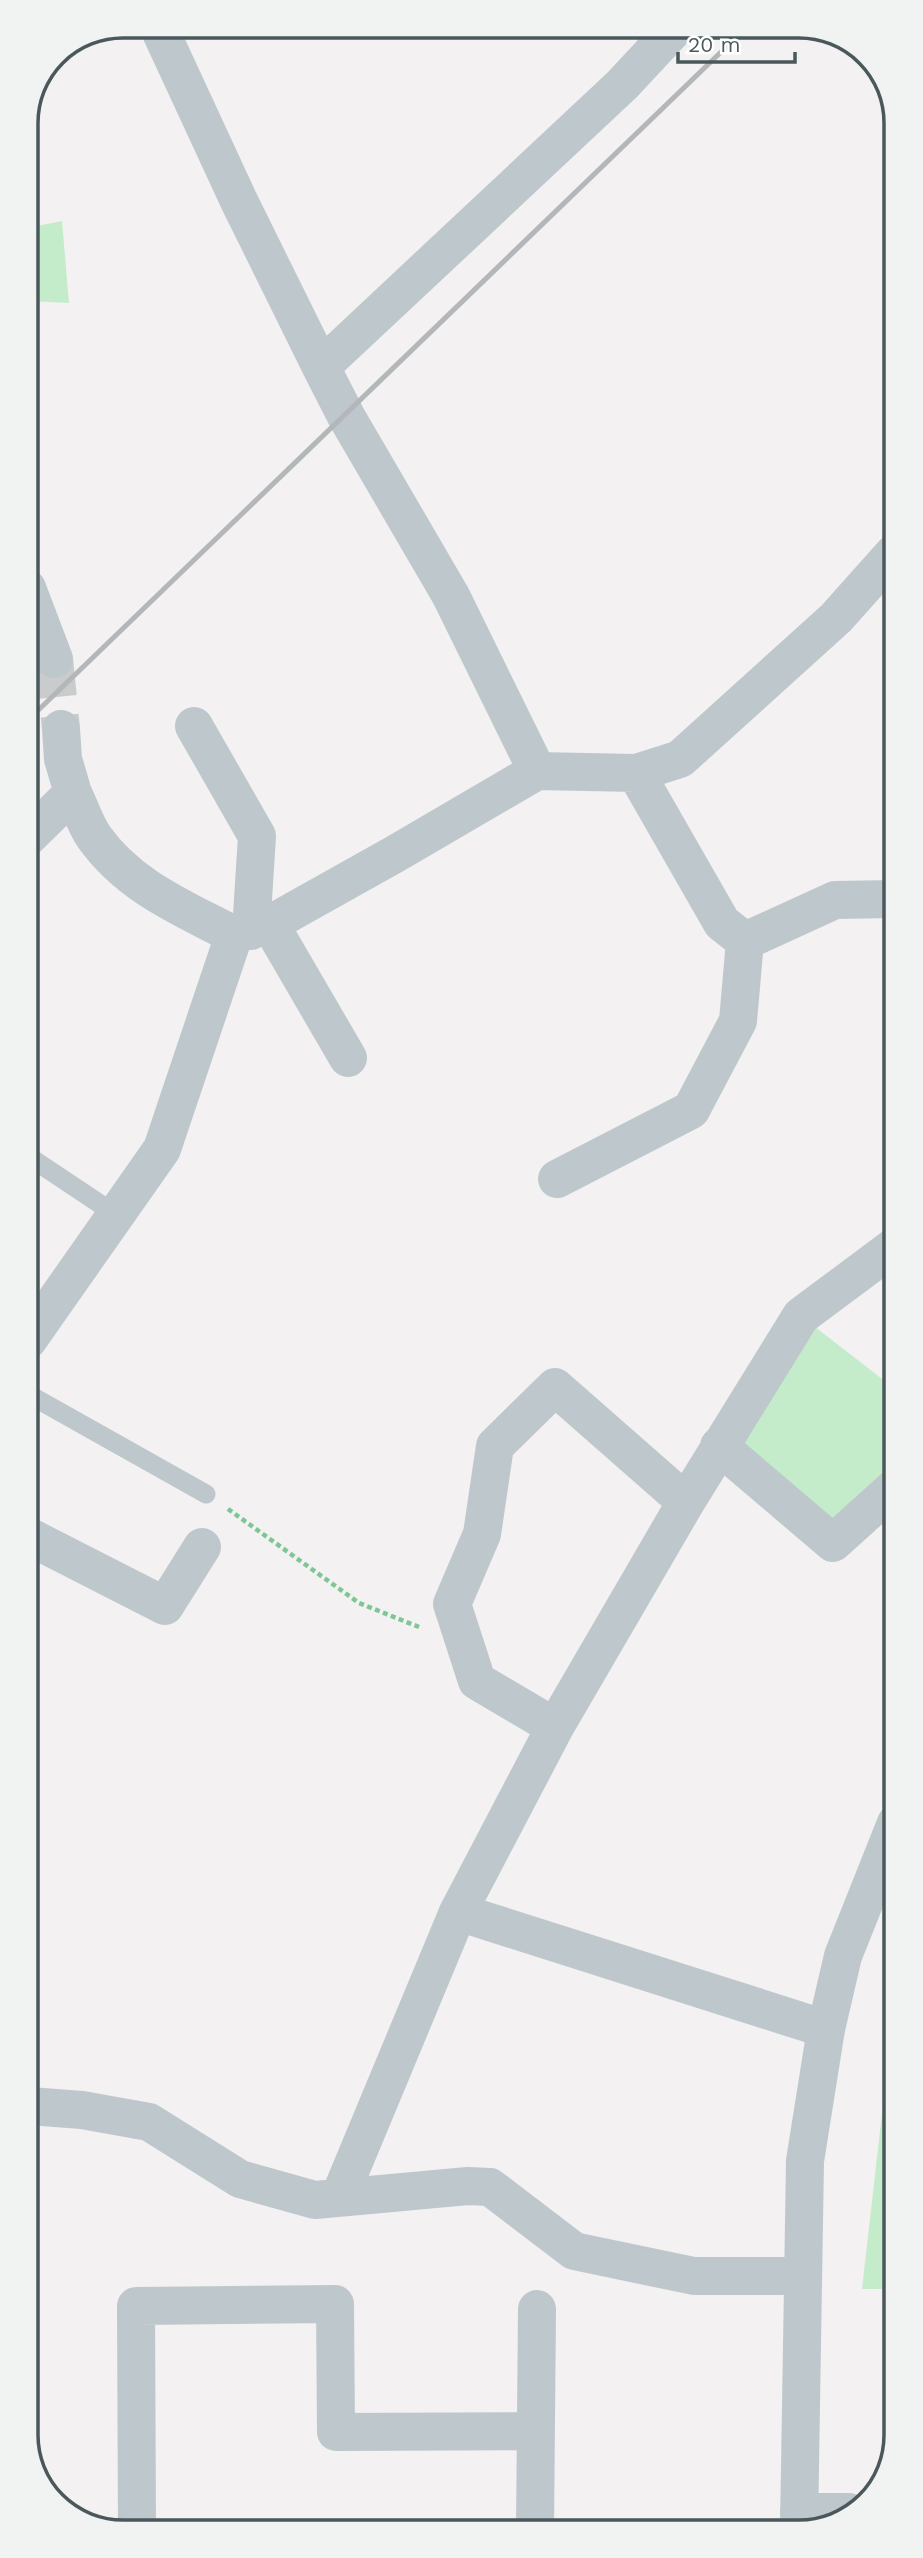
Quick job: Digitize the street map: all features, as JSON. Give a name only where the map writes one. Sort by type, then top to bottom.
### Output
[{"type":"street","points":[[164,39],[239,201],[321,367],[451,596],[537,771]]},
{"type":"street","points":[[321,367],[622,85],[665,39]]},
{"type":"street","points":[[251,930],[395,854],[537,771],[636,774],[680,759],[836,618],[884,564]]},
{"type":"street","points":[[39,620],[54,659]]},
{"type":"street","points":[[39,1324],[162,1150],[251,930],[257,836],[194,726]]},
{"type":"street","points":[[61,729],[63,759],[73,793],[93,835],[120,869],[150,890],[251,930],[348,1058]]},
{"type":"street","points":[[636,774],[722,923],[746,941]]},
{"type":"street","points":[[39,826],[73,793]]},
{"type":"street","points":[[746,941],[835,900],[884,899]]},
{"type":"street","points":[[557,1179],[691,1110],[738,1021],[746,941]]},
{"type":"street","points":[[339,2198],[458,1912],[555,1727],[719,1446],[801,1316],[884,1254]]},
{"type":"street","points":[[555,1727],[477,1681],[452,1604],[482,1534],[495,1446],[555,1387],[686,1502]]},
{"type":"street","points":[[719,1446],[834,1544],[884,1497]]},
{"type":"street","points":[[39,1542],[165,1606],[202,1547]]},
{"type":"street","points":[[825,2516],[799,2520],[805,2161],[826,2029],[843,1956],[884,1853]]},
{"type":"street","points":[[458,1912],[826,2029]]},
{"type":"street","points":[[39,2107],[82,2110],[149,2122],[240,2179],[315,2200],[468,2186],[490,2187],[574,2252],[694,2276],[803,2276]]},
{"type":"street","points":[[137,2519],[136,2306],[335,2304],[336,2432],[535,2431]]},
{"type":"street","points":[[535,2520],[537,2309]]},
{"type":"lane","points":[[39,1163],[115,1214]]},
{"type":"lane","points":[[39,1400],[206,1494]]},
{"type":"path","points":[[206,1494],[359,1603],[437,1635],[467,1651]]},
{"type":"green space","points":[[62,221],[69,303],[39,302],[39,226]]},
{"type":"green space","points":[[801,1316],[884,1380],[884,1497],[833,1543],[719,1446]]},
{"type":"green space","points":[[884,2096],[884,2289],[862,2289]]},
{"type":"tunnel","points":[[54,659],[61,729]]},
{"type":"railway","points":[[39,709],[735,39]]}]
